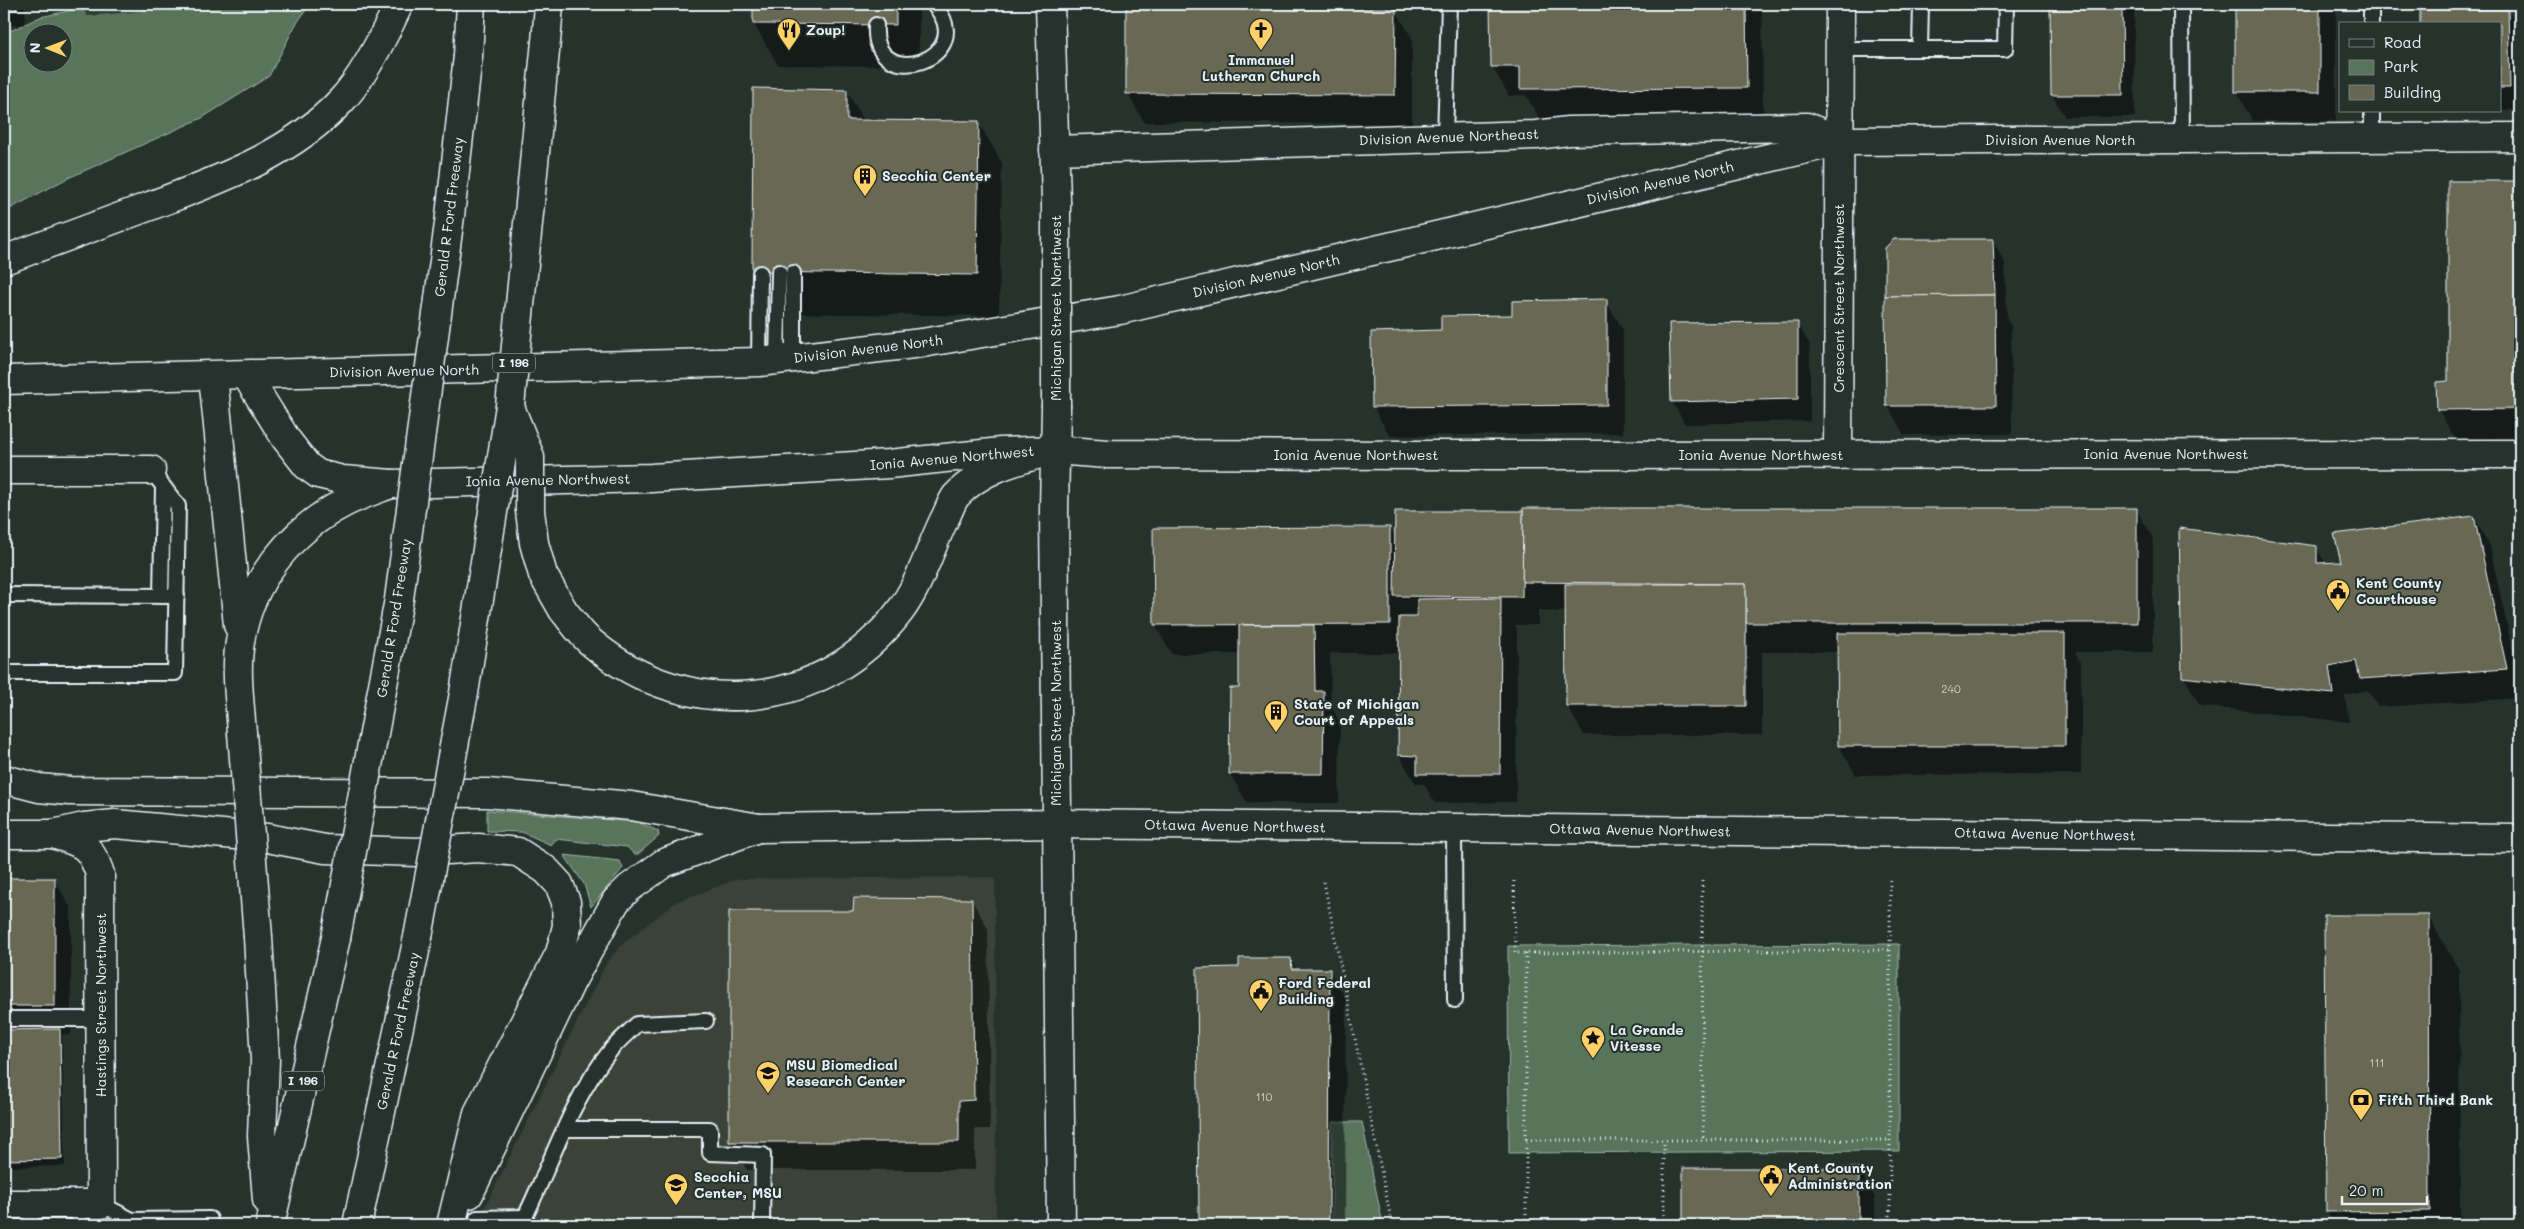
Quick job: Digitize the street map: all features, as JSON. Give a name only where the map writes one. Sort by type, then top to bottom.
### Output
[{"type":"main road","points":[[4,260],[202,186],[266,159],[309,131],[342,100],[379,45],[399,4]]},
{"type":"main road","name":"Gerald R Ford Freeway","points":[[270,1225],[336,938],[399,599],[450,216],[472,4]]},
{"type":"main road","name":"Gerald R Ford Freeway","points":[[357,1225],[418,937],[464,693],[510,406],[549,4]]},
{"type":"main road","name":"Michigan Street Northwest","points":[[1050,4],[1056,200],[1056,406],[1054,450],[1061,1225]]},
{"type":"main road","name":"Crescent Street Northwest","points":[[1838,455],[1841,141],[1840,4]]},
{"type":"main road","name":"Division Avenue Northeast","points":[[1054,150],[1536,135],[1568,131],[1807,127],[1841,141]]},
{"type":"main road","name":"Division Avenue North","points":[[4,380],[776,360],[922,343],[1120,310],[1841,141],[2520,138]]},
{"type":"main road","name":"Ionia Avenue Northwest","points":[[246,375],[286,439],[307,466],[318,474],[343,480],[390,484],[651,478],[890,464],[1001,452],[1054,450],[1128,454],[2520,454]]},
{"type":"main road","points":[[213,376],[240,642],[238,676],[258,937],[265,1060],[262,1136],[270,1225]]},
{"type":"main road","points":[[510,406],[530,457],[530,511],[534,543],[543,575],[563,610],[592,643],[633,671],[676,690],[714,696],[752,696],[811,682],[850,658],[881,634],[901,610],[917,582],[940,526],[955,497],[979,477],[1002,465],[1054,450]]},
{"type":"main road","points":[[4,470],[157,479]]},
{"type":"main road","points":[[240,642],[249,604],[258,586],[290,543],[344,503],[390,484]]},
{"type":"main road","points":[[4,779],[39,788],[70,791],[487,793],[631,806],[759,828]]},
{"type":"main road","points":[[4,834],[53,834],[84,827],[115,824],[267,838],[325,849],[417,852],[498,849],[518,852],[546,870],[559,884],[566,902],[567,926],[560,953],[478,1114],[460,1223]]},
{"type":"main road","name":"Ottawa Avenue Northwest","points":[[759,828],[1057,824],[2520,839]]},
{"type":"main road","points":[[460,1223],[571,982],[616,901],[628,888],[664,864],[759,828]]},
{"type":"main road","name":"Hastings Street Northwest","points":[[53,834],[79,842],[94,855],[100,874],[101,1019],[86,1211]]},
{"type":"main road","points":[[4,1204],[31,1215],[86,1211]]},
{"type":"lane","points":[[876,25],[879,44],[885,53],[894,60],[916,64],[926,61],[939,49],[945,33],[944,22],[934,4]]},
{"type":"lane","points":[[1445,138],[1448,4]]},
{"type":"lane","points":[[1920,49],[1921,4]]},
{"type":"lane","points":[[1840,48],[2005,49],[2006,4]]},
{"type":"lane","points":[[2181,4],[2182,139]]},
{"type":"lane","points":[[2371,4],[2371,22]]},
{"type":"lane","points":[[2372,112],[2372,138]]},
{"type":"lane","points":[[760,272],[776,360]]},
{"type":"lane","points":[[776,360],[779,272]]},
{"type":"lane","points":[[776,360],[794,273]]},
{"type":"lane","points":[[157,479],[161,596]]},
{"type":"lane","points":[[4,673],[175,673],[178,506],[157,479]]},
{"type":"lane","points":[[4,596],[177,596]]},
{"type":"lane","points":[[1454,828],[1455,1000]]},
{"type":"lane","points":[[4,1019],[101,1019]]},
{"type":"lane","points":[[460,1223],[523,1221],[565,1129],[589,1082],[610,1051],[637,1024],[706,1020]]},
{"type":"lane","points":[[565,1129],[710,1129],[710,1153],[763,1155],[762,1225]]},
{"type":"lane","points":[[86,1211],[132,1220],[210,1219]]},
{"type":"path","points":[[1890,880],[1890,1225]]},
{"type":"path","points":[[1702,881],[1703,1140]]},
{"type":"path","points":[[1324,882],[1392,1225]]},
{"type":"path","points":[[1514,882],[1515,953],[1890,950]]},
{"type":"path","points":[[1526,953],[1526,1225]]},
{"type":"path","points":[[1526,1140],[1890,1140]]},
{"type":"path","points":[[1664,1140],[1664,1225]]},
{"type":"shaded area","name":"MSU Biomedical Research Center","points":[[995,877],[996,1225],[476,1225],[607,962],[625,942],[676,902],[738,879]]},
{"type":"green space","points":[[101,4],[310,4],[295,26],[269,76],[202,118],[66,179],[4,212],[4,34],[22,26],[22,72],[72,72],[72,22],[29,22],[40,17]]},
{"type":"green space","points":[[487,810],[637,822],[658,831],[659,836],[638,854],[634,854],[627,847],[556,839],[551,845],[522,832],[487,831]]},
{"type":"green space","points":[[564,855],[620,861],[623,868],[591,907],[584,884]]},
{"type":"green space","points":[[1899,944],[1899,1151],[1509,1153],[1508,946]]},
{"type":"green space","points":[[1332,1122],[1362,1122],[1383,1225],[1332,1225]]},
{"type":"building","points":[[4,4],[17,4],[17,10],[4,10]]},
{"type":"building","points":[[753,4],[896,4],[896,25],[753,24]]},
{"type":"building","name":"Immanuel Lutheran Church","points":[[1266,4],[1295,4],[1295,8],[1396,8],[1395,95],[1126,94],[1126,6],[1266,7]]},
{"type":"building","points":[[1490,4],[1746,4],[1747,88],[1520,89],[1520,67],[1491,67]]},
{"type":"building","points":[[2050,4],[2122,4],[2123,95],[2051,95]]},
{"type":"building","points":[[2235,4],[2320,4],[2320,92],[2235,92]]},
{"type":"building","points":[[2508,9],[2510,88],[2502,88],[2502,22],[2420,22],[2420,10]]},
{"type":"building","name":"Secchia Center","points":[[753,88],[847,90],[847,120],[979,121],[977,275],[752,272]]},
{"type":"building","points":[[2448,181],[2517,181],[2516,409],[2437,410],[2436,382],[2448,381]]},
{"type":"building","points":[[1894,239],[1993,239],[1995,295],[1885,296],[1885,248]]},
{"type":"building","points":[[1995,295],[1996,406],[1886,406],[1885,296]]},
{"type":"building","points":[[1607,299],[1607,405],[1372,407],[1371,332],[1441,330],[1441,316],[1512,315],[1512,301]]},
{"type":"building","points":[[1798,322],[1798,399],[1671,402],[1669,323]]},
{"type":"building","points":[[1523,508],[2137,508],[2137,623],[1746,623],[1746,584],[1522,582]]},
{"type":"building","points":[[1395,511],[1523,511],[1522,597],[1394,596]]},
{"type":"building","name":"Kent County Courthouse","points":[[2474,516],[2507,669],[2360,679],[2356,661],[2329,666],[2333,694],[2182,677],[2179,528],[2317,546],[2317,563],[2341,562],[2334,534]]},
{"type":"building","points":[[1390,527],[1390,624],[1154,625],[1153,528]]},
{"type":"building","points":[[1565,584],[1746,584],[1746,706],[1566,706]]},
{"type":"building","points":[[1501,598],[1500,774],[1417,774],[1417,756],[1398,755],[1399,617],[1417,617],[1417,599]]},
{"type":"building","name":"State of Michigan Court of Appeals","points":[[1239,625],[1314,625],[1315,691],[1324,691],[1323,774],[1229,774],[1230,688],[1239,688]]},
{"type":"building","points":[[1837,633],[2065,633],[2065,746],[1838,746]]},
{"type":"building","points":[[4,878],[55,878],[55,1006],[4,1006]]},
{"type":"building","points":[[854,898],[972,899],[974,1100],[959,1101],[959,1142],[729,1142],[729,911],[853,911]]},
{"type":"building","points":[[2324,915],[2429,915],[2430,1211],[2326,1212]]},
{"type":"building","points":[[1239,958],[1291,958],[1292,969],[1330,969],[1329,1225],[1199,1225],[1197,968],[1239,967]]},
{"type":"building","points":[[60,1029],[62,1159],[4,1160],[4,1030]]},
{"type":"building","name":"Kent County Administration","points":[[1683,1168],[1859,1168],[1859,1225],[1683,1225]]},
{"type":"place","name":"Zoup!","points":[[789,51]]},
{"type":"place","name":"Immanuel Lutheran Church","points":[[1261,51]]},
{"type":"place","name":"Secchia Center","points":[[865,197]]},
{"type":"place","name":"Kent County Courthouse","points":[[2338,612]]},
{"type":"place","name":"State of Michigan Court of Appeals","points":[[1276,733]]},
{"type":"place","name":"Ford Federal Building","points":[[1261,1012]]},
{"type":"place","name":"La Grande Vitesse","points":[[1593,1059]]},
{"type":"place","name":"MSU Biomedical Research Center","points":[[768,1094]]},
{"type":"place","name":"Fifth Third Bank","points":[[2361,1121]]},
{"type":"place","name":"Kent County Administration","points":[[1771,1197]]},
{"type":"place","name":"Secchia Center, MSU","points":[[676,1206]]}]
